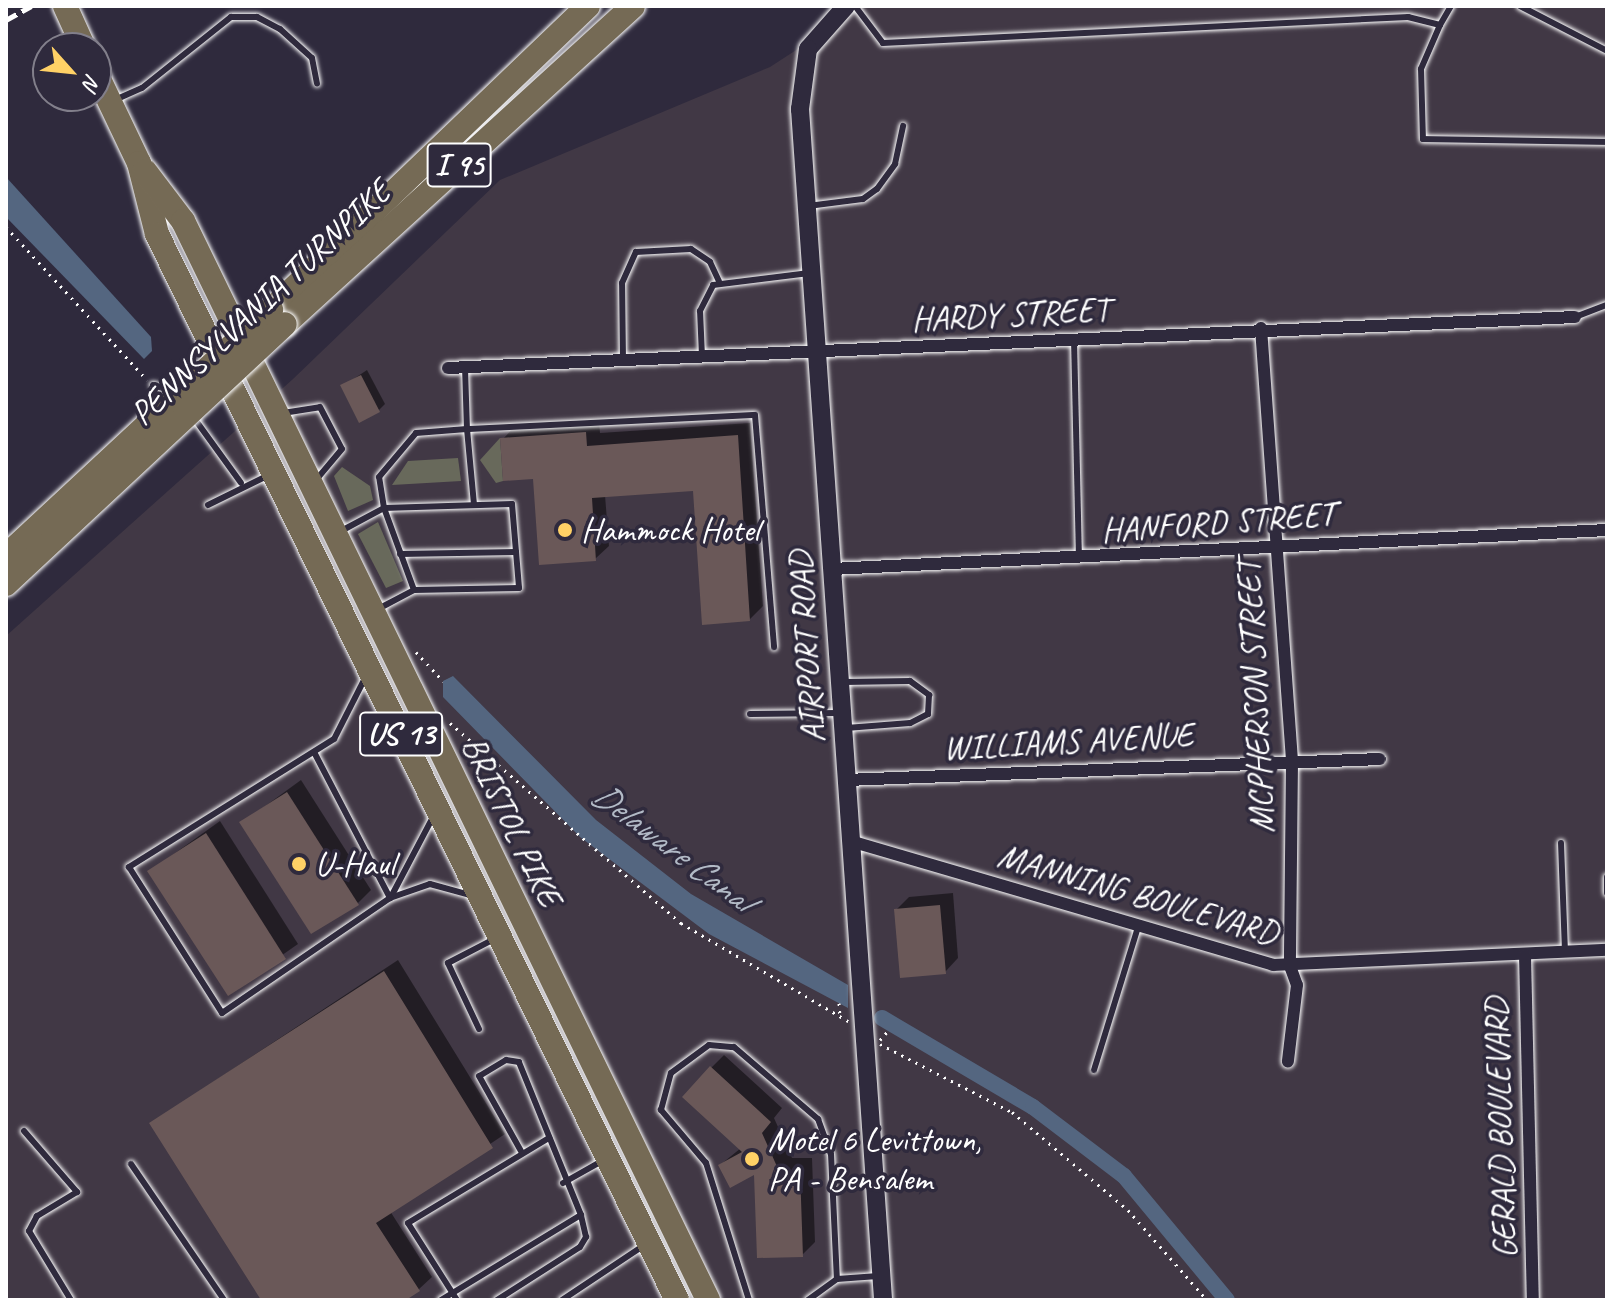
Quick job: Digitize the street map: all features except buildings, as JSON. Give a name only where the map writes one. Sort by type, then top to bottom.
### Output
[{"type":"highway","points":[[65,6],[77,32]]},
{"type":"highway","name":"PENNSYLVANIA TURNPIKE","points":[[6,584],[588,6]]},
{"type":"highway","name":"PENNSYLVANIA TURNPIKE","points":[[6,556],[633,6]]},
{"type":"highway","name":"BRISTOL PIKE","points":[[112,106],[139,163],[157,234],[677,1300]]},
{"type":"highway","name":"BRISTOL PIKE","points":[[139,163],[183,221],[708,1300]]},
{"type":"street","name":"AIRPORT ROAD","points":[[846,6],[817,33],[804,62],[808,206],[883,1300]]},
{"type":"street","name":"HARDY STREET","points":[[448,368],[1261,328],[1575,317]]},
{"type":"street","name":"MCPHERSON STREET","points":[[1261,328],[1292,762],[1290,966],[1297,985],[1288,1061]]},
{"type":"street","name":"HANFORD STREET","points":[[832,569],[1080,559],[1607,530]]},
{"type":"street","name":"WILLIAMS AVENUE","points":[[846,780],[1380,759]]},
{"type":"street","name":"MANNING BOULEVARD","points":[[850,841],[1138,927],[1290,966],[1607,950]]},
{"type":"street","name":"GERALD BOULEVARD","points":[[1525,955],[1533,1300]]},
{"type":"lane","points":[[855,6],[883,43],[1408,17],[1440,25]]},
{"type":"lane","points":[[1451,6],[1421,69],[1423,139],[1607,142]]},
{"type":"lane","points":[[1520,6],[1607,51]]},
{"type":"lane","points":[[112,101],[142,88],[231,17],[257,17],[280,29],[312,58],[317,84]]},
{"type":"lane","points":[[808,206],[863,199],[877,189],[895,164],[903,126]]},
{"type":"lane","points":[[623,360],[622,283],[636,252],[691,249],[710,262],[719,281]]},
{"type":"lane","points":[[702,357],[702,301],[719,281],[813,273]]},
{"type":"lane","points":[[1575,317],[1607,305]]},
{"type":"lane","points":[[1074,338],[1080,559]]},
{"type":"lane","points":[[465,367],[474,505]]},
{"type":"lane","points":[[153,385],[174,392],[241,483]]},
{"type":"lane","points":[[276,415],[320,407],[342,449],[311,486]]},
{"type":"lane","points":[[414,590],[384,508],[379,477],[416,433],[755,415],[774,647]]},
{"type":"lane","points":[[208,505],[241,483],[274,474]]},
{"type":"lane","points":[[335,534],[384,508],[512,504],[519,588],[414,590],[372,611]]},
{"type":"lane","points":[[400,554],[516,552]]},
{"type":"lane","points":[[369,668],[349,721],[314,752],[129,867],[222,1013],[390,898],[430,884],[483,903]]},
{"type":"lane","points":[[750,714],[910,723],[928,714],[929,695],[910,681],[840,682]]},
{"type":"lane","points":[[314,752],[390,898]]},
{"type":"lane","points":[[390,898],[422,848],[435,805]]},
{"type":"lane","points":[[1561,843],[1565,953]]},
{"type":"lane","points":[[1607,877],[1607,893]]},
{"type":"lane","points":[[1094,1070],[1138,927]]},
{"type":"lane","points":[[479,1029],[448,963],[499,936]]},
{"type":"lane","points":[[749,1300],[706,1163],[661,1110],[671,1073],[709,1045],[734,1047],[818,1119],[831,1154],[837,1279]]},
{"type":"lane","points":[[497,1300],[580,1247],[586,1237],[581,1215],[563,1183],[519,1062],[506,1060],[479,1076],[521,1151]]},
{"type":"lane","points":[[24,1131],[77,1192],[37,1216],[29,1231],[71,1300]]},
{"type":"lane","points":[[457,1300],[408,1223],[521,1151],[549,1138]]},
{"type":"lane","points":[[563,1183],[608,1158]]},
{"type":"lane","points":[[131,1164],[224,1300]]},
{"type":"lane","points":[[441,1300],[581,1215]]},
{"type":"lane","points":[[562,1300],[649,1242]]},
{"type":"lane","points":[[808,1300],[837,1279],[882,1276]]},
{"type":"path","points":[[6,227],[153,385]]},
{"type":"path","points":[[414,649],[443,681]]},
{"type":"path","points":[[441,715],[681,923],[840,1016],[839,1003]]},
{"type":"path","points":[[878,1043],[1012,1112],[1128,1210],[1207,1300]]},
{"type":"shaded area","points":[[864,6],[1607,6],[1607,1300],[6,1300],[6,636],[293,379],[500,180],[770,67]]},
{"type":"green space","points":[[500,438],[503,481],[496,483],[480,460]]},
{"type":"green space","points":[[458,458],[461,481],[392,485],[408,461]]},
{"type":"green space","points":[[342,467],[370,486],[373,500],[348,511],[334,476]]},
{"type":"green space","points":[[378,522],[403,581],[386,588],[358,534]]},
{"type":"water","points":[[6,177],[151,337],[152,351],[144,359],[6,217]]},
{"type":"water","points":[[453,676],[596,820],[691,894],[848,985],[848,1008],[709,934],[580,837],[443,697],[443,681]]},
{"type":"waterway","name":"Delaware Canal","points":[[882,1018],[1033,1107],[1124,1176],[1227,1300]]},
{"type":"railway","points":[[6,20],[31,6]]},
{"type":"place","name":"Hammock Hotel","points":[[565,530]]},
{"type":"place","name":"U-Haul","points":[[299,864]]},
{"type":"place","name":"Motel 6 Levittown, PA - Bensalem","points":[[752,1159]]}]
